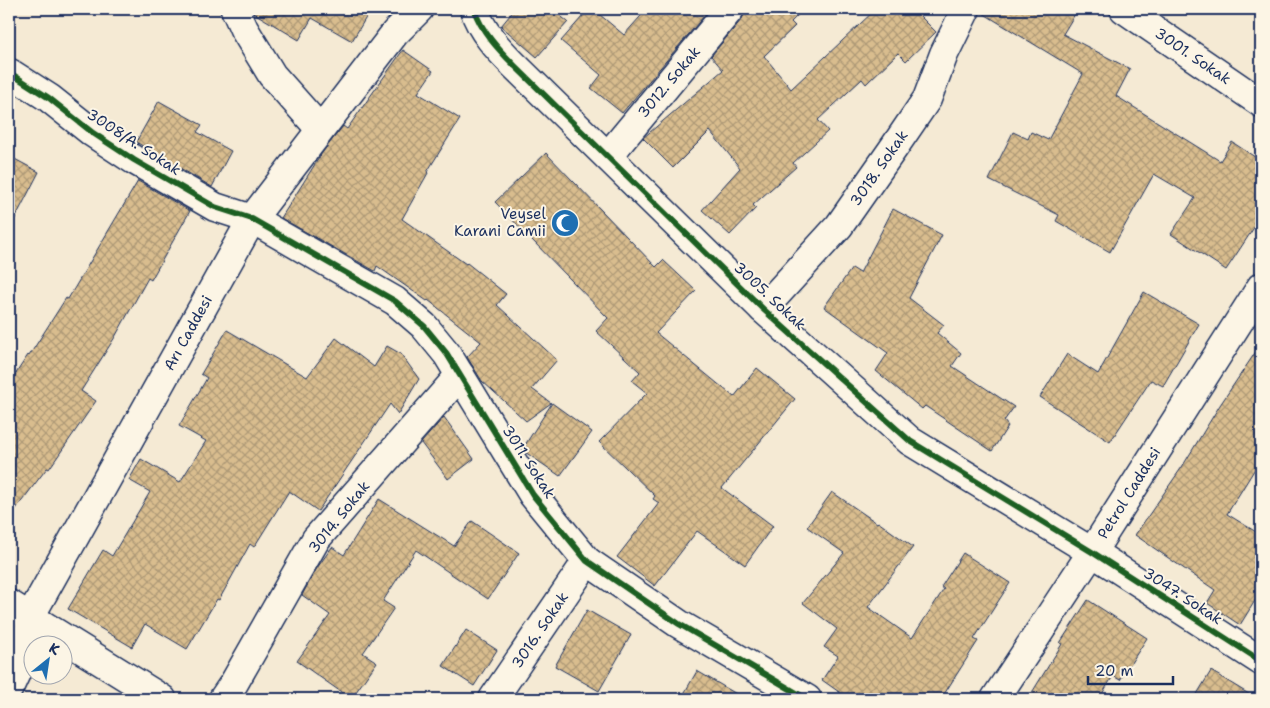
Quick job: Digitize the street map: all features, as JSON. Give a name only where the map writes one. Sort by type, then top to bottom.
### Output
[{"type":"street","points":[[235,9],[244,29],[272,75],[320,129]]},
{"type":"street","name":"Arı Caddesi","points":[[9,688],[27,649],[20,611],[252,219],[394,33],[419,9]]},
{"type":"street","name":"3005. Sokak","points":[[474,9],[478,21],[495,45],[514,66],[763,309],[910,441],[1092,552]]},
{"type":"street","name":"3012. Sokak","points":[[608,156],[730,9]]},
{"type":"street","name":"3018. Sokak","points":[[763,309],[839,226],[927,99],[944,54],[966,9]]},
{"type":"street","name":"3001. Sokak","points":[[1124,9],[1261,103]]},
{"type":"street","name":"3008/A. Sokak","points":[[9,69],[93,133],[134,160],[215,207],[252,219]]},
{"type":"street","name":"3011. Sokak","points":[[252,219],[395,301],[424,326],[447,354],[533,495],[587,561],[679,624],[807,699]]},
{"type":"street","name":"Petrol Caddesi","points":[[995,699],[1092,552],[1261,286]]},
{"type":"street","name":"3014. Sokak","points":[[223,699],[316,539],[460,375]]},
{"type":"street","name":"3047. Sokak","points":[[1092,552],[1261,661]]},
{"type":"street","name":"3016. Sokak","points":[[493,699],[587,561]]},
{"type":"street","points":[[20,611],[162,699]]},
{"type":"building","points":[[252,9],[371,9],[352,41],[312,18],[299,40],[254,13]]},
{"type":"building","points":[[515,9],[552,9],[568,22],[537,57],[501,26]]},
{"type":"building","points":[[589,9],[593,9],[624,35],[647,9],[710,9],[622,113],[591,88],[601,75],[561,41]]},
{"type":"building","points":[[745,9],[804,9],[791,22],[795,26],[764,56],[791,89],[876,9],[913,9],[936,32],[906,61],[898,53],[866,84],[862,79],[818,120],[828,131],[793,163],[796,167],[753,205],[756,208],[730,235],[702,210],[740,168],[710,131],[673,168],[643,138],[723,70],[711,56],[742,19]]},
{"type":"building","points":[[981,9],[1078,9],[1063,34],[1130,69],[1116,96],[1220,161],[1232,142],[1261,161],[1261,217],[1226,270],[1171,234],[1195,198],[1154,174],[1110,252],[1056,221],[1059,215],[989,180],[1013,132],[1028,139],[1031,132],[1048,140],[1083,74],[981,12]]},
{"type":"building","points":[[403,50],[433,71],[418,93],[460,119],[427,172],[402,219],[467,263],[506,294],[497,305],[557,360],[532,389],[551,403],[526,421],[482,381],[467,357],[481,342],[428,300],[377,266],[375,271],[281,218],[322,153],[343,126],[347,129]]},
{"type":"building","points":[[159,101],[202,125],[197,132],[231,151],[212,187],[136,142]]},
{"type":"building","points":[[546,153],[656,267],[663,260],[696,291],[656,333],[734,397],[757,368],[795,399],[722,488],[773,526],[745,565],[697,531],[655,586],[617,557],[659,503],[653,499],[655,496],[599,442],[647,393],[632,381],[640,372],[596,331],[608,318],[495,202]]},
{"type":"building","points":[[9,156],[39,172],[9,230]]},
{"type":"building","points":[[138,181],[190,211],[151,280],[148,278],[115,337],[81,391],[96,401],[49,469],[47,468],[9,518],[9,384],[66,298],[68,299]]},
{"type":"building","points":[[893,209],[942,235],[909,298],[944,325],[937,333],[961,353],[952,366],[1014,407],[1004,421],[1008,426],[992,451],[925,406],[922,409],[876,371],[888,353],[824,307],[852,268],[860,273]]},
{"type":"building","points":[[1144,292],[1199,324],[1163,386],[1151,380],[1110,442],[1040,397],[1067,354],[1098,374]]},
{"type":"building","points":[[227,330],[307,377],[336,338],[374,367],[387,346],[401,354],[419,379],[398,414],[390,404],[318,511],[289,491],[254,547],[250,544],[219,600],[217,599],[187,649],[145,624],[132,647],[68,609],[103,550],[112,556],[150,492],[129,480],[141,459],[180,482],[206,441],[179,426],[207,378],[201,374]]},
{"type":"building","points":[[1261,344],[1261,459],[1227,514],[1261,535],[1261,591],[1240,625],[1207,603],[1215,590],[1135,535],[1182,467],[1220,405]]},
{"type":"building","points":[[552,403],[592,432],[560,476],[525,452],[523,448]]},
{"type":"building","points":[[444,417],[474,459],[448,479],[421,443]]},
{"type":"building","points":[[832,492],[913,547],[868,607],[912,638],[944,589],[941,587],[963,553],[1010,583],[974,639],[978,641],[941,699],[849,699],[822,680],[838,656],[824,647],[837,629],[803,603],[844,553],[807,527]]},
{"type":"building","points":[[379,499],[454,546],[472,521],[519,553],[488,599],[416,550],[383,601],[394,608],[363,653],[377,662],[351,699],[297,661],[330,615],[302,595],[317,568],[332,547],[344,555]]},
{"type":"building","points":[[1088,600],[1147,638],[1120,680],[1113,676],[1099,699],[1028,699],[1062,644],[1060,643]]},
{"type":"building","points":[[587,610],[631,635],[599,691],[555,666]]},
{"type":"building","points":[[466,630],[497,650],[474,686],[443,666]]},
{"type":"building","points":[[697,671],[745,699],[681,699]]},
{"type":"building","points":[[1211,671],[1257,699],[1194,699]]},
{"type":"cycle path","points":[[474,9],[481,25],[496,46],[515,66],[763,309],[910,441],[1092,552],[1261,661]]},
{"type":"cycle path","points":[[10,73],[49,98],[93,133],[134,160],[215,207],[252,219],[395,301],[424,326],[447,354],[533,495],[587,561],[679,624],[807,699]]},
{"type":"place","name":"Veysel Karani Camii","points":[[565,223]]}]
